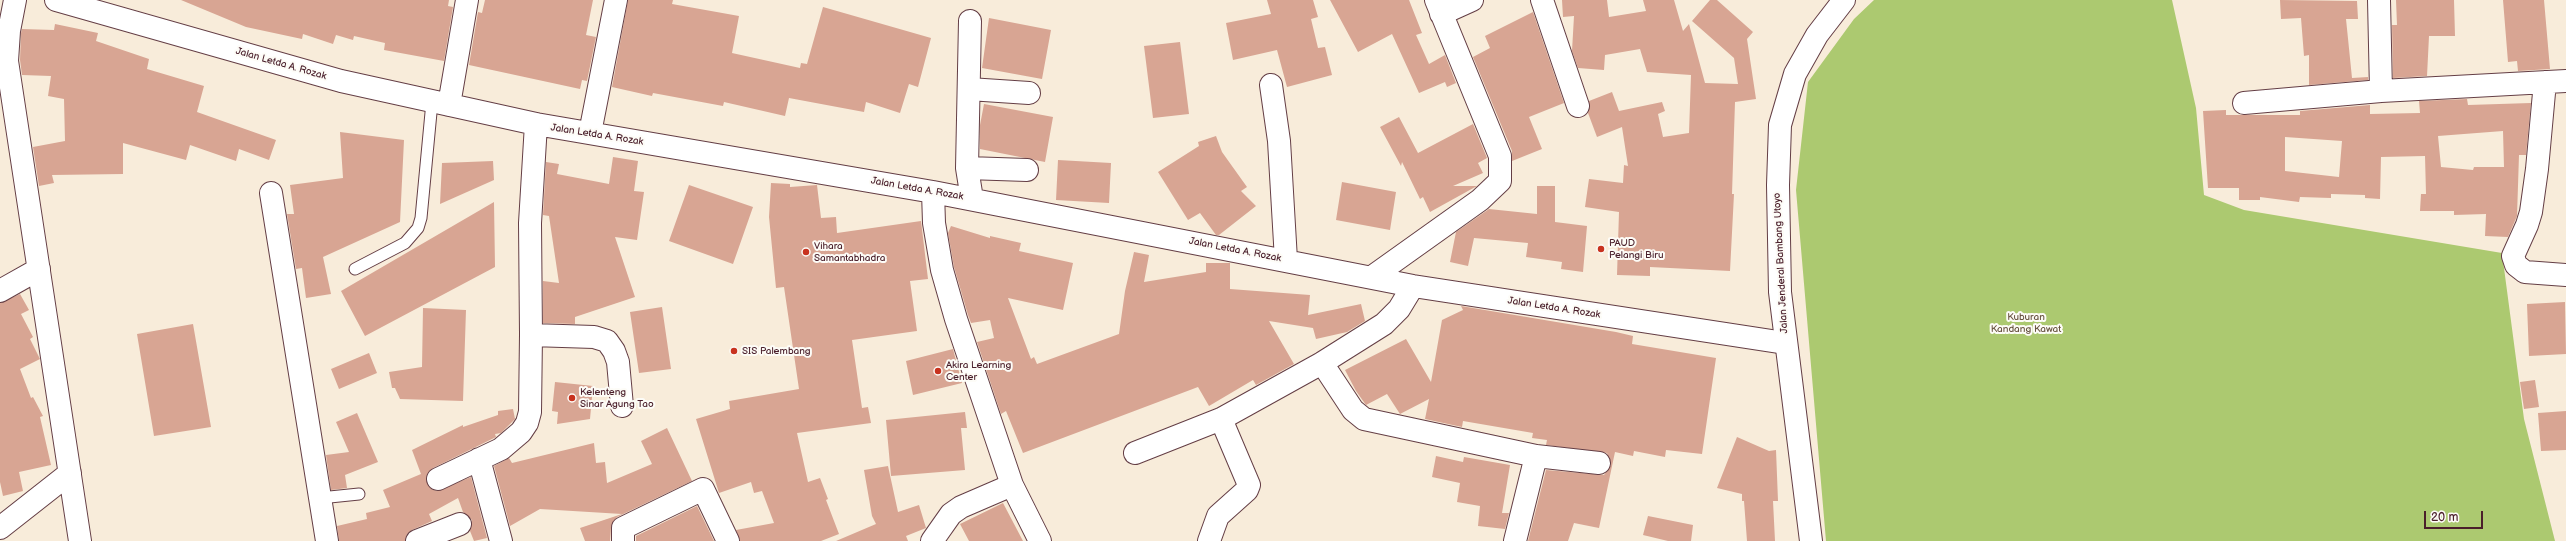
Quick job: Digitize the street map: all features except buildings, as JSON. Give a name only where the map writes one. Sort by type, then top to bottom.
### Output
[{"type":"street","points":[[16,0],[9,31],[7,61],[80,541]]},
{"type":"street","name":"Jalan Letda A. Rozak","points":[[56,0],[341,80],[441,104],[536,124],[933,192],[1414,286],[1785,343]]},
{"type":"street","points":[[441,104],[467,0]]},
{"type":"street","points":[[590,133],[616,0]]},
{"type":"street","points":[[1372,277],[1480,200],[1500,181],[1500,156],[1438,7],[1472,0]]},
{"type":"street","points":[[1542,0],[1578,106]]},
{"type":"street","name":"Jalan Jenderal Bambang Utoyo","points":[[1811,541],[1799,433],[1785,343],[1780,292],[1778,192],[1780,125],[1795,74],[1817,35],[1844,0]]},
{"type":"street","points":[[2379,0],[2381,91]]},
{"type":"street","points":[[970,21],[967,168],[972,200]]},
{"type":"street","points":[[2244,104],[2381,91],[2556,82],[2537,169],[2527,225],[2513,256],[2516,266],[2525,272],[2566,275]]},
{"type":"street","points":[[1271,85],[1279,141],[1286,260]]},
{"type":"street","points":[[969,89],[1029,93]]},
{"type":"street","points":[[438,479],[501,449],[521,432],[527,423],[530,412],[530,223],[536,124]]},
{"type":"street","points":[[967,168],[1027,170]]},
{"type":"street","points":[[933,192],[934,223],[942,270],[1012,485],[1040,541]]},
{"type":"street","points":[[271,193],[327,541]]},
{"type":"street","points":[[0,291],[39,269]]},
{"type":"street","points":[[1135,453],[1221,419],[1322,363],[1384,324],[1399,309],[1414,286]]},
{"type":"street","points":[[531,335],[594,337],[606,341],[614,351],[618,362],[622,406]]},
{"type":"street","points":[[1322,363],[1353,410],[1364,419],[1536,456],[1599,463]]},
{"type":"street","points":[[1209,541],[1218,516],[1247,490],[1249,485],[1221,419]]},
{"type":"street","points":[[1515,541],[1536,456]]},
{"type":"street","points":[[479,459],[502,541]]},
{"type":"street","points":[[0,528],[70,473]]},
{"type":"street","points":[[932,541],[951,514],[961,507],[1012,485]]},
{"type":"street","points":[[623,541],[623,528],[703,489],[728,541]]},
{"type":"street","points":[[417,541],[460,524]]},
{"type":"lane","points":[[355,269],[405,243],[418,228],[441,104]]},
{"type":"lane","points":[[320,498],[359,494]]},
{"type":"green space","name":"Kuburan Kandang Kawat","points":[[1874,0],[2172,0],[2196,108],[2204,195],[2244,210],[2502,253],[2524,419],[2555,541],[1826,541],[1796,190],[1808,82],[1854,19]]},
{"type":"place","name":"PAUD Pelangi Biru","points":[[1601,249]]},
{"type":"place","name":"Vihara Samantabhadra","points":[[806,252]]},
{"type":"place","name":"SIS Palembang","points":[[734,351]]},
{"type":"place","name":"Akira Learning Center","points":[[938,371]]},
{"type":"place","name":"Kelenteng Sinar Agung Tao","points":[[572,398]]}]
